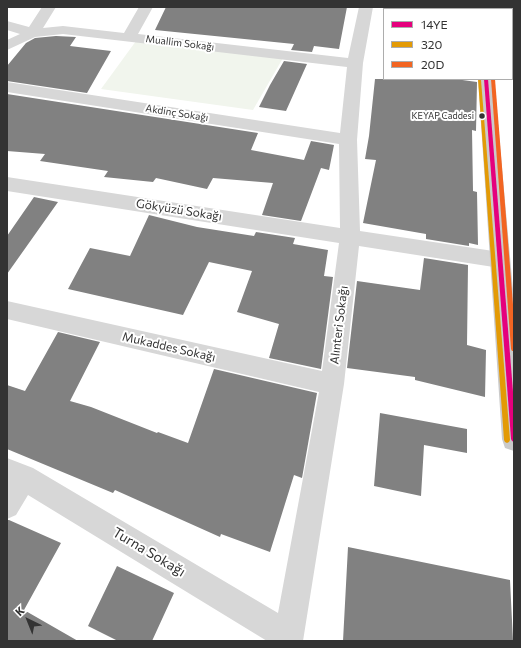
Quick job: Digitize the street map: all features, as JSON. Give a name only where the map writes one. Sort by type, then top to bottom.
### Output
[{"type":"main road","points":[[486,80],[514,438]]},
{"type":"street","points":[[7,46],[32,33],[49,7]]},
{"type":"street","points":[[128,36],[146,7]]},
{"type":"street","name":"Alınteri Sokağı","points":[[289,639],[332,384],[350,236],[348,140],[354,63],[366,7]]},
{"type":"street","name":"Muallim Sokağı","points":[[7,25],[32,33],[63,30],[128,36],[354,63]]},
{"type":"street","name":"Akdinç Sokağı","points":[[7,87],[348,140]]},
{"type":"street","name":"Gökyüzü Sokağı","points":[[7,184],[500,260]]},
{"type":"street","name":"Mukaddes Sokağı","points":[[7,310],[332,384]]},
{"type":"street","points":[[7,506],[16,474]]},
{"type":"street","name":"Turna Sokağı","points":[[16,474],[289,639]]},
{"type":"shaded area","points":[[136,41],[283,58],[253,110],[101,89]]},
{"type":"building","points":[[166,7],[347,7],[339,49],[314,46],[312,52],[291,50],[294,44],[155,30]]},
{"type":"building","points":[[56,36],[76,37],[70,46],[111,51],[87,93],[7,81],[7,66],[26,43],[35,38]]},
{"type":"building","points":[[284,61],[307,64],[286,111],[259,107],[270,85]]},
{"type":"building","points":[[375,79],[462,80],[477,82],[476,131],[472,130],[473,191],[477,192],[478,245],[469,243],[469,246],[426,239],[426,234],[363,223],[376,160],[365,159]]},
{"type":"building","points":[[7,94],[258,133],[251,150],[304,160],[311,141],[334,145],[329,170],[321,168],[301,221],[262,215],[273,183],[213,178],[207,189],[156,178],[153,182],[104,177],[108,171],[40,161],[45,154],[7,151]]},
{"type":"building","points":[[34,197],[58,202],[7,274],[7,236]]},
{"type":"building","points":[[149,215],[197,227],[254,236],[256,232],[295,238],[293,244],[328,250],[324,276],[333,277],[321,369],[269,358],[279,324],[237,312],[252,271],[209,262],[183,315],[68,289],[90,248],[130,256]]},
{"type":"building","points":[[424,258],[468,265],[467,345],[486,350],[485,397],[415,380],[415,377],[347,368],[357,281],[420,290]]},
{"type":"building","points":[[58,332],[100,342],[70,401],[91,407],[157,433],[158,432],[188,443],[214,369],[317,393],[302,478],[294,475],[270,552],[221,534],[220,537],[115,490],[113,493],[7,449],[7,385],[25,391]]},
{"type":"building","points":[[380,413],[467,429],[467,453],[424,445],[421,496],[374,486]]},
{"type":"building","points":[[7,520],[61,543],[24,610],[78,641],[7,641]]},
{"type":"building","points":[[348,547],[510,580],[513,641],[343,641]]},
{"type":"building","points":[[117,566],[174,593],[152,641],[118,641],[88,626]]},
{"type":"transit line","name":"320","points":[[479,80],[507,440]]},
{"type":"transit line","name":"14YE","points":[[486,80],[514,439]]},
{"type":"transit line","name":"20D","points":[[493,80],[514,349]]},
{"type":"place","name":"KEYAP Caddesi","points":[[482,116]]}]
